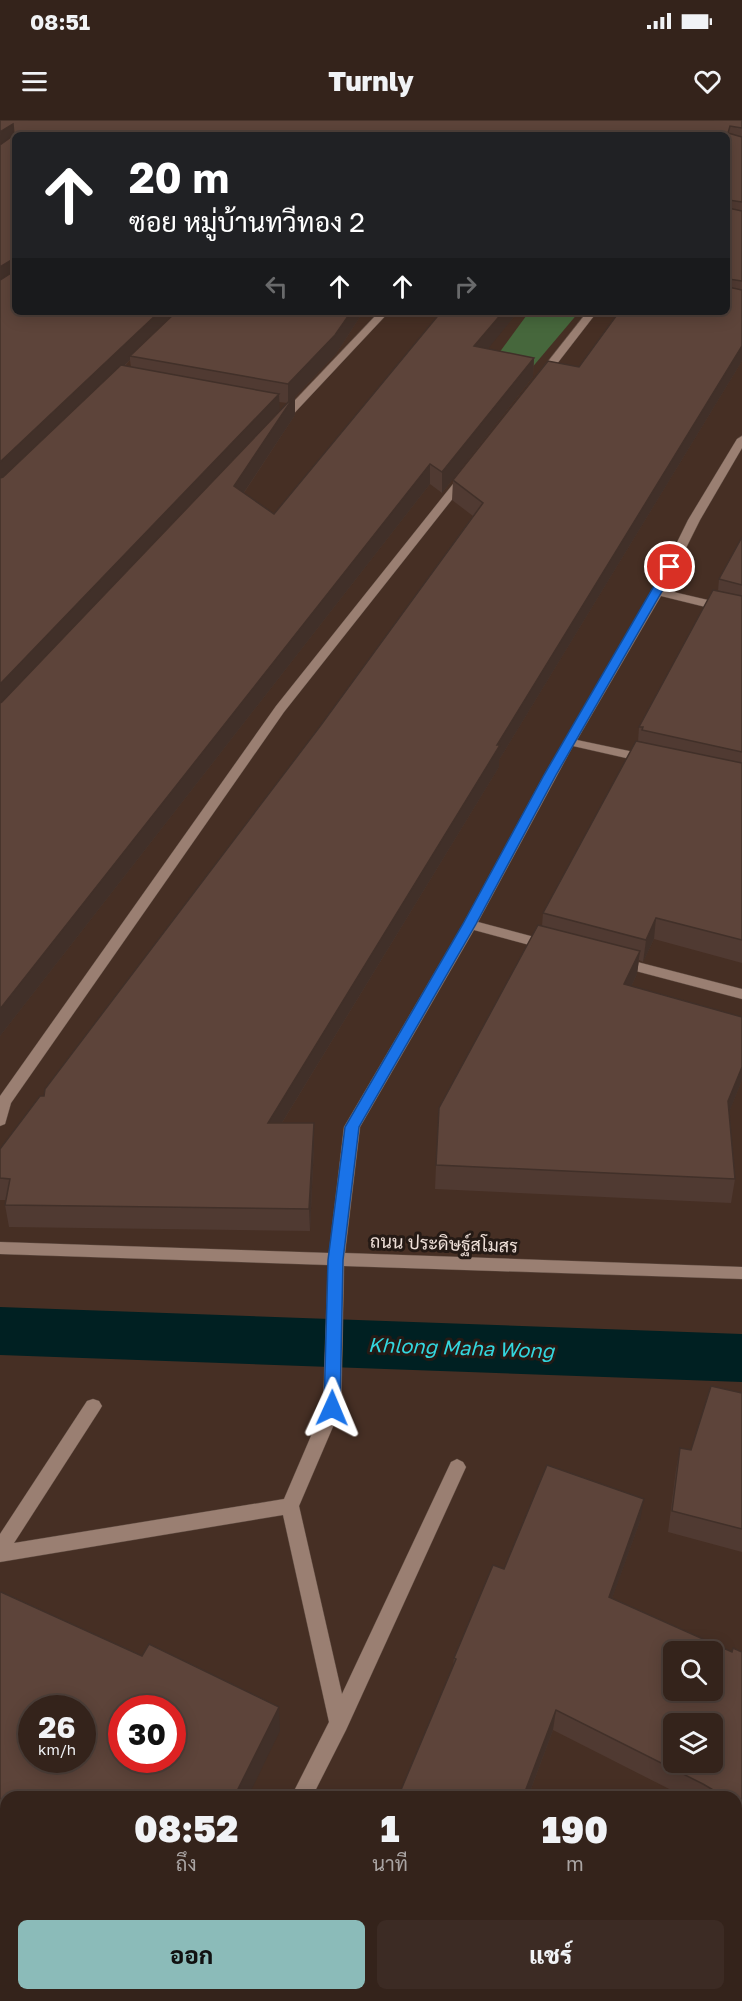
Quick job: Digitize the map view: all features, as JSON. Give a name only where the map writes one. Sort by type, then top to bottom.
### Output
[{"type":"street","points":[[275,427],[286,409],[381,315]]},
{"type":"street","points":[[534,387],[590,315]]},
{"type":"street","points":[[339,1723],[291,1506],[332,1408],[336,1260],[352,1127],[470,924],[570,742],[657,592],[694,520],[742,439]]},
{"type":"street","points":[[0,1120],[4,1102],[280,709],[477,461]]},
{"type":"street","points":[[657,592],[742,612]]},
{"type":"street","points":[[570,742],[662,762]]},
{"type":"street","points":[[470,924],[560,948]]},
{"type":"street","points":[[606,959],[742,994]]},
{"type":"street","name":"ถนน ประดิษฐ์สโมสร","points":[[0,1248],[742,1273]]},
{"type":"street","points":[[0,1552],[93,1406]]},
{"type":"street","points":[[304,1791],[339,1723],[457,1467]]},
{"type":"street","points":[[0,1552],[291,1506]]},
{"type":"green space","points":[[527,315],[576,315],[530,370],[491,364]]},
{"type":"building","points":[[0,120],[742,120],[742,128],[730,126],[728,132],[14,132],[13,124],[0,132]]},
{"type":"building","points":[[730,134],[742,137],[742,202],[730,200]]},
{"type":"building","points":[[12,136],[12,260],[0,267],[0,145]]},
{"type":"building","points":[[730,208],[742,211],[742,281],[730,279]]},
{"type":"building","points":[[12,272],[12,315],[156,315],[0,462],[0,280]]},
{"type":"building","points":[[730,287],[742,290],[742,346],[268,1123],[314,1123],[309,1209],[5,1205],[10,1179],[0,1178],[0,1149],[40,1096],[44,1096],[45,1089],[321,725],[483,503],[453,480],[548,361],[579,367],[617,315],[730,315]]},
{"type":"building","points":[[173,315],[349,315],[335,335],[288,384],[130,356]]},
{"type":"building","points":[[439,315],[500,315],[474,346],[534,358],[442,472],[430,464],[0,1009],[0,703],[295,395],[234,486],[274,514]]},
{"type":"building","points":[[121,365],[279,394],[0,684],[0,478]]},
{"type":"building","points":[[742,537],[742,585],[719,579]]},
{"type":"building","points":[[713,590],[742,596],[742,752],[642,730],[643,727],[639,727]]},
{"type":"building","points":[[636,741],[742,763],[742,940],[656,918],[646,940],[543,913]]},
{"type":"building","points":[[538,925],[640,951],[624,984],[742,1017],[742,1067],[728,1101],[735,1179],[436,1165],[439,1108]]},
{"type":"building","points":[[711,1386],[742,1393],[742,1529],[672,1511],[680,1448],[691,1450]]},
{"type":"building","points":[[547,1465],[644,1499],[609,1597],[707,1641],[663,1641],[663,1701],[723,1701],[723,1648],[732,1652],[733,1648],[742,1652],[742,1791],[715,1791],[681,1773],[723,1773],[723,1713],[663,1713],[663,1764],[556,1710],[525,1791],[401,1791],[456,1659],[454,1658],[493,1565],[504,1569]]},
{"type":"building","points":[[0,1593],[142,1656],[149,1644],[279,1707],[237,1791],[0,1791]]},
{"type":"waterway","name":"Khlong Maha Wong","points":[[0,1331],[742,1358]]},
{"type":"route","points":[[332,1408],[336,1260],[352,1127],[470,924],[550,775],[663,583],[670,567]]}]
